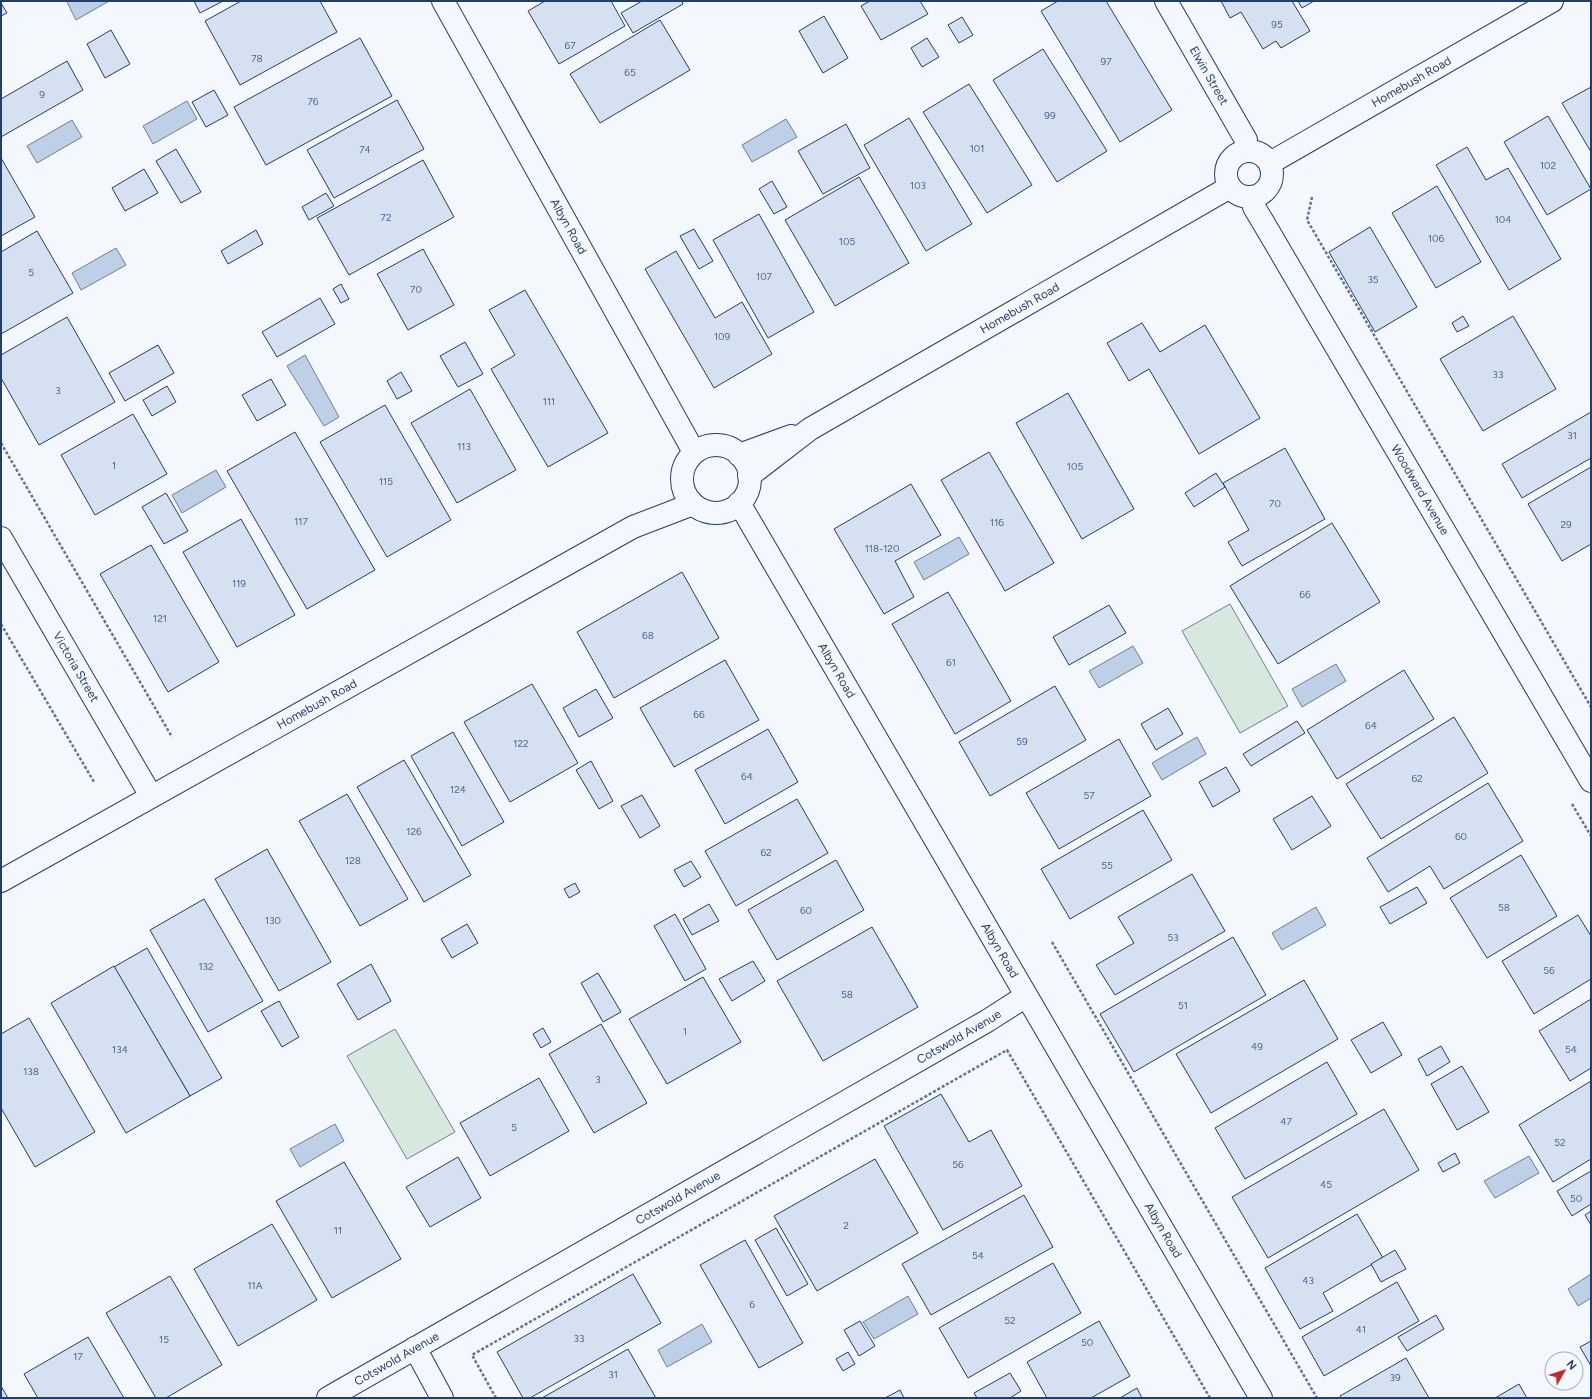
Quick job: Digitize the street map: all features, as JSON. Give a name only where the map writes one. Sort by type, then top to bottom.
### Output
[{"type":"street","name":"Albyn Road","points":[[443,1],[694,452]]},
{"type":"street","name":"Elwin Street","points":[[1166,1],[1246,140],[1246,151]]},
{"type":"street","name":"Homebush Road","points":[[1270,163],[1552,1]]},
{"type":"street","points":[[1246,151],[1260,153],[1267,159],[1270,163],[1273,175],[1270,186],[1264,192],[1253,198],[1240,196],[1232,191],[1226,178],[1228,164],[1233,157],[1246,151]]},
{"type":"street","name":"Homebush Road","points":[[749,476],[810,429],[1230,187]]},
{"type":"street","name":"Woodward Avenue","points":[[1253,198],[1254,207],[1591,781]]},
{"type":"street","name":"Homebush Road","points":[[739,455],[810,429]]},
{"type":"street","points":[[714,445],[728,447],[739,455],[746,464],[749,476],[748,491],[739,503],[724,512],[716,513],[700,509],[686,496],[682,486],[683,471],[685,464],[694,452],[700,448],[714,445]]},
{"type":"street","name":"Homebush Road","points":[[633,527],[682,486]]},
{"type":"street","name":"Albyn Road","points":[[739,503],[1261,1398]]},
{"type":"street","name":"Homebush Road","points":[[1,881],[633,527],[694,504]]},
{"type":"street","name":"Victoria Street","points":[[1,538],[151,796]]},
{"type":"street","name":"Cotswold Avenue","points":[[328,1398],[980,1025],[1026,996]]},
{"type":"street","points":[[415,1348],[442,1398]]},
{"type":"path","points":[[1312,197],[1307,220],[1591,707]]},
{"type":"path","points":[[1,443],[172,737]]},
{"type":"path","points":[[1,624],[94,782]]},
{"type":"path","points":[[1052,942],[1317,1398]]},
{"type":"path","points":[[496,1398],[472,1356],[1007,1050],[1210,1398]]},
{"type":"shaded area","points":[[1230,604],[1288,706],[1240,733],[1182,631]]},
{"type":"shaded area","points":[[395,1029],[455,1132],[407,1159],[347,1056]]},
{"type":"water","points":[[109,1],[76,20],[67,2]]},
{"type":"water","points":[[187,101],[197,119],[153,144],[143,126]]},
{"type":"water","points":[[786,119],[797,137],[752,162],[742,145]]},
{"type":"water","points":[[72,120],[82,137],[37,163],[27,146]]},
{"type":"water","points":[[116,248],[126,265],[81,290],[72,273]]},
{"type":"water","points":[[305,355],[339,417],[324,426],[287,366]]},
{"type":"water","points":[[216,470],[226,487],[182,513],[172,495]]},
{"type":"water","points":[[959,537],[969,554],[924,580],[914,562]]},
{"type":"water","points":[[1133,646],[1143,663],[1099,688],[1089,671]]},
{"type":"water","points":[[1336,664],[1346,681],[1302,707],[1292,689]]},
{"type":"water","points":[[1197,737],[1206,754],[1162,780],[1152,763]]},
{"type":"water","points":[[1316,907],[1326,925],[1282,950],[1272,933]]},
{"type":"water","points":[[335,1124],[344,1141],[300,1167],[290,1149]]},
{"type":"water","points":[[1529,1156],[1539,1173],[1495,1198],[1484,1181]]},
{"type":"water","points":[[1591,1274],[1591,1298],[1578,1306],[1568,1289]]},
{"type":"water","points":[[908,1296],[918,1314],[874,1339],[863,1322]]},
{"type":"water","points":[[702,1324],[712,1342],[667,1367],[658,1350]]},
{"type":"building","points":[[194,1],[223,1],[200,13]]},
{"type":"building","points":[[241,1],[320,1],[337,32],[240,85],[205,21]]},
{"type":"building","points":[[545,1],[611,1],[625,26],[559,64],[528,11]]},
{"type":"building","points":[[642,1],[682,1],[683,4],[633,33],[621,13]]},
{"type":"building","points":[[870,1],[920,1],[928,14],[881,40],[861,6]]},
{"type":"building","points":[[1058,1],[1106,1],[1172,110],[1120,142],[1041,11]]},
{"type":"building","points":[[1221,1],[1292,1],[1310,31],[1281,48],[1276,41],[1263,49],[1241,12],[1230,18]]},
{"type":"building","points":[[1298,1],[1314,1],[1302,8]]},
{"type":"building","points":[[1,3],[7,13],[1,16]]},
{"type":"building","points":[[824,16],[848,58],[823,73],[799,31]]},
{"type":"building","points":[[962,17],[973,35],[959,43],[948,25]]},
{"type":"building","points":[[660,20],[690,70],[600,123],[570,74]]},
{"type":"building","points":[[111,30],[130,64],[105,78],[87,44]]},
{"type":"building","points":[[360,38],[392,96],[266,165],[234,107]]},
{"type":"building","points":[[927,38],[939,57],[922,67],[911,48]]},
{"type":"building","points":[[1043,49],[1107,151],[1057,182],[993,80]]},
{"type":"building","points":[[67,61],[83,90],[1,137],[1,99]]},
{"type":"building","points":[[969,84],[1032,185],[987,213],[923,112]]},
{"type":"building","points":[[1591,87],[1591,152],[1562,103]]},
{"type":"building","points":[[214,90],[228,115],[206,127],[192,102]]},
{"type":"building","points":[[397,100],[424,149],[334,198],[307,150]]},
{"type":"building","points":[[1548,116],[1591,189],[1547,215],[1504,142]]},
{"type":"building","points":[[909,118],[972,224],[926,251],[864,145]]},
{"type":"building","points":[[846,124],[870,168],[823,194],[798,151]]},
{"type":"building","points":[[1467,147],[1486,180],[1508,168],[1561,259],[1509,290],[1436,165]]},
{"type":"building","points":[[176,149],[201,192],[181,203],[156,161]]},
{"type":"building","points":[[1,158],[35,217],[1,236]]},
{"type":"building","points":[[423,160],[454,217],[349,275],[317,218]]},
{"type":"building","points":[[144,169],[158,193],[125,211],[112,188]]},
{"type":"building","points":[[859,177],[909,263],[835,306],[785,220]]},
{"type":"building","points":[[772,181],[787,207],[774,214],[759,189]]},
{"type":"building","points":[[1437,186],[1481,262],[1436,288],[1392,213]]},
{"type":"building","points":[[326,193],[334,206],[309,220],[302,207]]},
{"type":"building","points":[[759,214],[814,312],[768,338],[713,240]]},
{"type":"building","points":[[1370,227],[1417,307],[1375,332],[1329,252]]},
{"type":"building","points":[[694,229],[713,261],[699,269],[680,236]]},
{"type":"building","points":[[256,230],[263,244],[228,264],[221,251]]},
{"type":"building","points":[[37,231],[73,293],[1,334],[1,252]]},
{"type":"building","points":[[423,249],[454,305],[408,330],[377,274]]},
{"type":"building","points":[[676,251],[715,318],[742,302],[772,354],[714,388],[645,269]]},
{"type":"building","points":[[341,284],[349,299],[341,303],[333,289]]},
{"type":"building","points":[[525,290],[608,433],[548,467],[491,369],[515,355],[489,310]]},
{"type":"building","points":[[320,298],[335,324],[277,357],[262,332]]},
{"type":"building","points":[[1463,316],[1469,326],[1457,332],[1452,323]]},
{"type":"building","points":[[1513,316],[1556,389],[1483,431],[1440,359]]},
{"type":"building","points":[[67,317],[115,402],[39,445],[1,378],[1,355]]},
{"type":"building","points":[[1142,323],[1160,352],[1205,325],[1260,418],[1199,454],[1149,369],[1129,381],[1107,343]]},
{"type":"building","points":[[465,342],[483,374],[458,387],[440,356]]},
{"type":"building","points":[[158,345],[174,373],[125,401],[109,373]]},
{"type":"building","points":[[401,372],[412,391],[397,399],[387,381]]},
{"type":"building","points":[[271,379],[286,405],[257,421],[242,395]]},
{"type":"building","points":[[167,386],[176,402],[152,416],[143,400]]},
{"type":"building","points":[[470,389],[516,470],[457,503],[411,423]]},
{"type":"building","points":[[1068,393],[1134,509],[1082,539],[1016,423]]},
{"type":"building","points":[[385,405],[451,520],[387,557],[320,442]]},
{"type":"building","points":[[1591,412],[1591,458],[1522,498],[1502,464]]},
{"type":"building","points":[[133,414],[167,474],[95,515],[61,455]]},
{"type":"building","points":[[295,432],[375,570],[307,609],[227,471]]},
{"type":"building","points":[[1285,448],[1325,519],[1242,566],[1228,542],[1249,530],[1223,483]]},
{"type":"building","points":[[989,452],[1054,563],[1005,591],[941,480]]},
{"type":"building","points":[[1591,467],[1591,544],[1562,561],[1528,504]]},
{"type":"building","points":[[1216,473],[1225,487],[1194,507],[1185,493]]},
{"type":"building","points":[[911,484],[941,535],[895,561],[914,597],[884,614],[834,529]]},
{"type":"building","points":[[166,493],[188,531],[164,544],[142,507]]},
{"type":"building","points":[[241,519],[295,615],[237,647],[183,552]]},
{"type":"building","points":[[1332,523],[1380,602],[1278,664],[1230,586]]},
{"type":"building","points":[[151,545],[219,662],[168,692],[100,574]]},
{"type":"building","points":[[682,572],[719,638],[614,698],[577,632]]},
{"type":"building","points":[[948,592],[1011,701],[955,734],[892,624]]},
{"type":"building","points":[[1109,605],[1126,633],[1069,665],[1053,637]]},
{"type":"building","points":[[725,660],[759,720],[674,767],[640,708]]},
{"type":"building","points":[[1404,670],[1434,719],[1337,779],[1307,730]]},
{"type":"building","points":[[532,684],[578,763],[510,802],[464,722]]},
{"type":"building","points":[[1055,686],[1086,740],[990,796],[959,742]]},
{"type":"building","points":[[596,689],[613,718],[579,737],[563,708]]},
{"type":"building","points":[[1168,708],[1183,734],[1156,750],[1141,724]]},
{"type":"building","points":[[1454,717],[1488,773],[1381,839],[1346,784]]},
{"type":"building","points":[[1297,721],[1305,733],[1251,766],[1243,754]]},
{"type":"building","points":[[768,729],[798,782],[725,824],[695,770]]},
{"type":"building","points":[[453,732],[504,822],[462,846],[411,756]]},
{"type":"building","points":[[1119,739],[1151,796],[1059,849],[1026,793]]},
{"type":"building","points":[[404,760],[471,875],[424,902],[357,787]]},
{"type":"building","points":[[591,761],[613,801],[599,809],[576,770]]},
{"type":"building","points":[[1226,767],[1240,791],[1213,807],[1199,782]]},
{"type":"building","points":[[1488,783],[1523,841],[1444,889],[1430,866],[1388,892],[1367,858]]},
{"type":"building","points":[[347,794],[408,899],[360,926],[299,821]]},
{"type":"building","points":[[642,795],[660,826],[640,838],[621,806]]},
{"type":"building","points":[[1312,796],[1331,826],[1292,850],[1273,819]]},
{"type":"building","points":[[797,799],[828,853],[736,906],[705,851]]},
{"type":"building","points":[[1143,810],[1172,860],[1070,919],[1041,869]]},
{"type":"building","points":[[267,849],[331,962],[279,991],[215,879]]},
{"type":"building","points":[[1521,855],[1557,916],[1487,958],[1450,898]]},
{"type":"building","points":[[836,860],[864,910],[777,960],[748,910]]},
{"type":"building","points":[[691,861],[701,877],[684,887],[674,870]]},
{"type":"building","points":[[1192,874],[1225,931],[1115,995],[1096,965],[1134,943],[1118,917]]},
{"type":"building","points":[[575,883],[580,892],[569,898],[564,889]]},
{"type":"building","points":[[1417,887],[1427,903],[1390,924],[1380,907]]},
{"type":"building","points":[[204,899],[263,1001],[208,1032],[150,930]]},
{"type":"building","points":[[709,904],[719,921],[692,935],[683,919]]},
{"type":"building","points":[[675,914],[706,969],[685,981],[654,926]]},
{"type":"building","points":[[1578,915],[1591,936],[1591,979],[1534,1014],[1502,961]]},
{"type":"building","points":[[467,924],[478,943],[452,958],[441,939]]},
{"type":"building","points":[[872,927],[918,1007],[823,1061],[777,981]]},
{"type":"building","points":[[1233,937],[1266,995],[1134,1072],[1100,1014]]},
{"type":"building","points":[[147,948],[222,1078],[190,1096],[114,967]]},
{"type":"building","points":[[753,961],[765,981],[732,1001],[719,979]]},
{"type":"building","points":[[371,964],[391,1001],[358,1020],[337,984]]},
{"type":"building","points":[[114,966],[190,1096],[126,1133],[51,1003]]},
{"type":"building","points":[[598,973],[621,1012],[603,1022],[581,983]]},
{"type":"building","points":[[703,977],[741,1042],[667,1084],[629,1019]]},
{"type":"building","points":[[1304,980],[1338,1039],[1211,1113],[1176,1054]]},
{"type":"building","points":[[1591,999],[1591,1068],[1570,1081],[1539,1031]]},
{"type":"building","points":[[279,1001],[299,1037],[282,1047],[261,1011]]},
{"type":"building","points":[[29,1018],[95,1132],[35,1167],[1,1108],[1,1034]]},
{"type":"building","points":[[1383,1022],[1402,1055],[1371,1073],[1351,1040]]},
{"type":"building","points":[[601,1024],[647,1103],[594,1133],[549,1054]]},
{"type":"building","points":[[543,1028],[551,1042],[541,1048],[533,1034]]},
{"type":"building","points":[[1441,1046],[1450,1062],[1427,1076],[1418,1059]]},
{"type":"building","points":[[1327,1062],[1357,1114],[1245,1179],[1215,1128]]},
{"type":"building","points":[[1462,1066],[1489,1112],[1457,1130],[1431,1084]]},
{"type":"building","points":[[539,1078],[569,1131],[490,1176],[460,1123]]},
{"type":"building","points":[[1591,1081],[1591,1159],[1553,1182],[1519,1125]]},
{"type":"building","points":[[941,1094],[969,1142],[991,1130],[1022,1186],[943,1230],[884,1126]]},
{"type":"building","points":[[1384,1109],[1419,1170],[1268,1258],[1232,1197]]},
{"type":"building","points":[[1455,1153],[1460,1163],[1443,1172],[1438,1163]]},
{"type":"building","points":[[458,1157],[481,1198],[430,1227],[406,1187]]},
{"type":"building","points":[[875,1159],[918,1233],[817,1291],[774,1216]]},
{"type":"building","points":[[344,1162],[401,1259],[332,1298],[276,1201]]},
{"type":"building","points":[[1591,1171],[1591,1204],[1572,1216],[1557,1191]]},
{"type":"building","points":[[1024,1195],[1053,1247],[931,1315],[902,1264]]},
{"type":"building","points":[[1591,1211],[1591,1225],[1585,1215]]},
{"type":"building","points":[[1357,1214],[1383,1258],[1323,1293],[1333,1311],[1300,1329],[1265,1268]]},
{"type":"building","points":[[272,1224],[317,1300],[238,1346],[194,1269]]},
{"type":"building","points":[[776,1228],[808,1284],[787,1296],[755,1240]]},
{"type":"building","points":[[745,1240],[803,1343],[759,1368],[700,1265]]},
{"type":"building","points":[[1395,1250],[1406,1269],[1381,1282],[1371,1264]]},
{"type":"building","points":[[1053,1263],[1081,1313],[968,1378],[939,1328]]},
{"type":"building","points":[[633,1274],[661,1323],[530,1398],[523,1398],[497,1352]]},
{"type":"building","points":[[170,1276],[222,1365],[166,1398],[156,1398],[106,1313]]},
{"type":"building","points":[[1397,1282],[1419,1321],[1324,1376],[1302,1337]]},
{"type":"building","points":[[1436,1315],[1444,1329],[1407,1351],[1398,1337]]},
{"type":"building","points":[[860,1321],[875,1346],[859,1356],[844,1330]]},
{"type":"building","points":[[1099,1321],[1130,1376],[1091,1398],[1047,1398],[1027,1362]]},
{"type":"building","points":[[88,1337],[124,1398],[38,1398],[24,1374]]},
{"type":"building","points":[[1591,1341],[1591,1366],[1584,1354],[1584,1351],[1580,1347]]},
{"type":"building","points":[[628,1349],[656,1398],[542,1398]]},
{"type":"building","points":[[848,1352],[855,1364],[843,1371],[836,1359]]},
{"type":"building","points":[[1406,1358],[1429,1398],[1341,1398],[1340,1396]]},
{"type":"building","points":[[1010,1373],[1021,1391],[1010,1398],[977,1398],[974,1393]]},
{"type":"building","points":[[1519,1384],[1527,1398],[1495,1398]]},
{"type":"building","points":[[1,1386],[8,1398],[1,1398]]},
{"type":"building","points":[[1137,1388],[1142,1398],[1120,1398]]},
{"type":"building","points":[[900,1390],[904,1398],[885,1398]]}]
